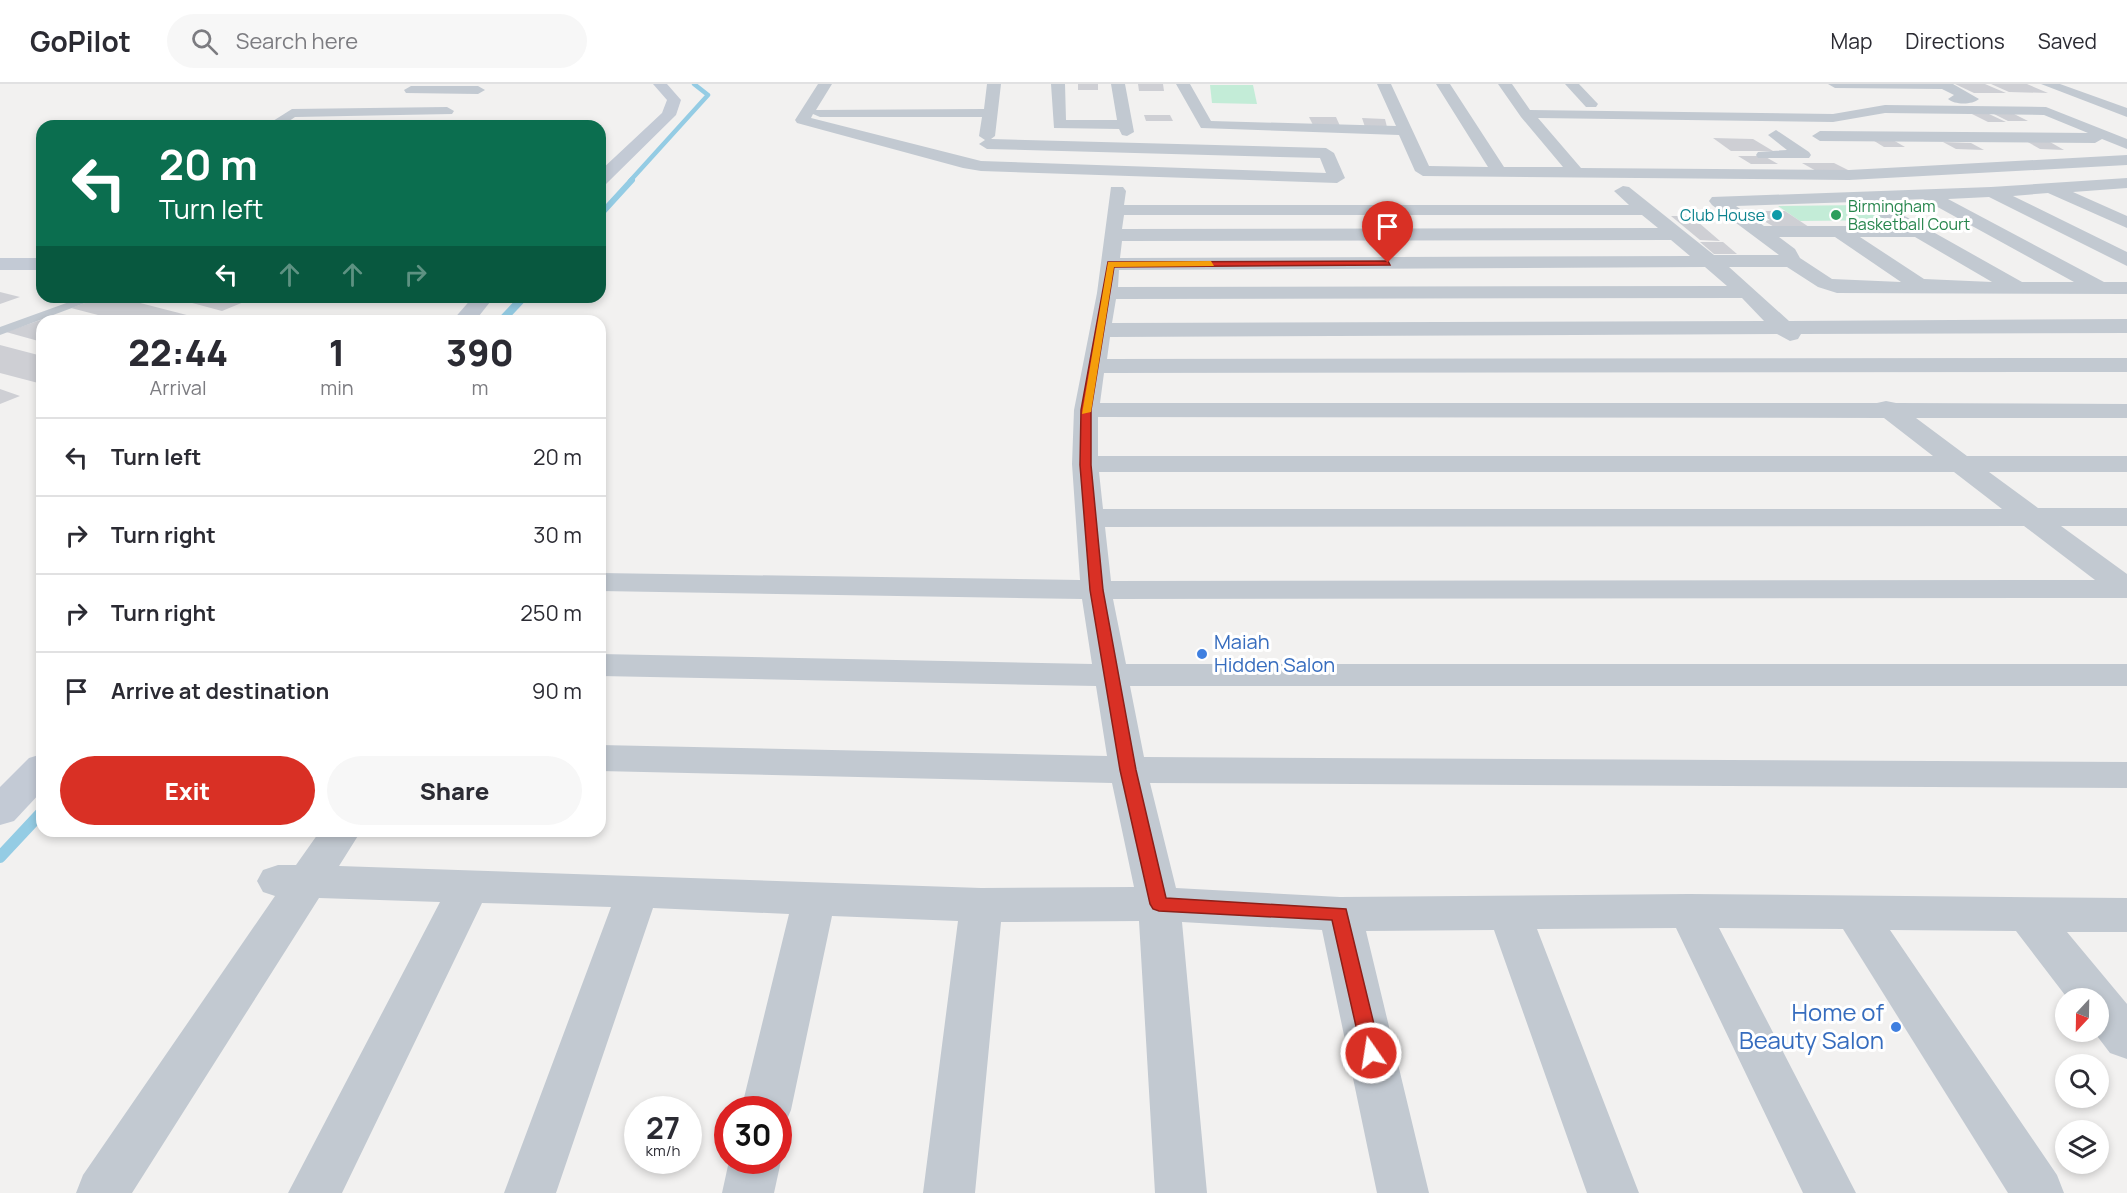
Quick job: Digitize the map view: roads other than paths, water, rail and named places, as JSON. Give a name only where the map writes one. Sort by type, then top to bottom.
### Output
[{"type":"street","points":[[406,84],[398,90],[482,87]]},
{"type":"street","points":[[606,174],[669,115],[674,100],[660,84]]},
{"type":"street","points":[[1058,84],[1059,124],[1126,128],[1118,84]]},
{"type":"street","points":[[1183,84],[1206,125],[1406,130]]},
{"type":"street","points":[[1384,84],[1423,171],[1849,175],[2127,160]]},
{"type":"street","points":[[1443,84],[1499,172]]},
{"type":"street","points":[[1505,84],[1526,114],[1576,172]]},
{"type":"street","points":[[1572,84],[1588,101],[1608,98]]},
{"type":"street","points":[[1831,99],[1972,99],[1945,85],[1835,84]]},
{"type":"street","points":[[2048,84],[2127,112]]},
{"type":"street","points":[[433,120],[482,87]]},
{"type":"street","points":[[840,96],[821,90],[802,120],[981,166],[1338,178],[1326,153],[987,144]]},
{"type":"street","points":[[981,166],[987,144],[989,92]]},
{"type":"street","points":[[368,111],[391,95]]},
{"type":"street","points":[[1526,114],[1833,118],[1885,110],[2046,111],[2120,141]]},
{"type":"street","points":[[281,120],[292,113],[447,111]]},
{"type":"street","points":[[806,113],[989,113]]},
{"type":"street","points":[[1542,132],[1565,133]]},
{"type":"street","points":[[1745,154],[1803,155],[1771,135],[2120,141]]},
{"type":"street","points":[[1561,153],[1584,153]]},
{"type":"street","points":[[1791,261],[1788,253],[1718,201],[1991,192],[2119,183],[2127,191]]},
{"type":"street","points":[[2052,188],[2127,223]]},
{"type":"street","points":[[1623,191],[1747,292],[1779,326],[2127,589]]},
{"type":"street","points":[[1991,192],[2127,260]]},
{"type":"street","points":[[1927,194],[2101,288]]},
{"type":"street","points":[[1858,196],[2016,287]]},
{"type":"street","points":[[1115,212],[1647,210]]},
{"type":"street","points":[[1115,212],[1676,234]]},
{"type":"street","points":[[1115,212],[1107,293],[1086,410],[1085,465],[1092,518],[1096,590],[1113,675],[1128,770],[1159,904],[1181,1193]]},
{"type":"street","points":[[1760,232],[1919,231]]},
{"type":"street","points":[[1840,232],[1919,285],[1946,288],[2127,288]]},
{"type":"street","points":[[1110,264],[1791,261],[1825,283],[1837,287],[1914,288],[1919,285]]},
{"type":"street","points":[[0,264],[36,264]]},
{"type":"street","points":[[1107,293],[1747,292]]},
{"type":"street","points":[[468,315],[479,303]]},
{"type":"street","points":[[1099,330],[2127,326]]},
{"type":"street","points":[[1093,366],[2127,365]]},
{"type":"street","points":[[1086,410],[2127,411]]},
{"type":"street","points":[[1085,465],[2127,464]]},
{"type":"street","points":[[1092,518],[2127,517]]},
{"type":"street","points":[[606,582],[1096,590],[2127,589]]},
{"type":"street","points":[[606,665],[1113,675],[2127,675]]},
{"type":"street","points":[[606,758],[1128,770],[2127,774]]},
{"type":"street","points":[[3,805],[36,773]]},
{"type":"street","points":[[102,1193],[293,882],[336,837]]},
{"type":"street","points":[[293,882],[638,891],[981,905],[1159,904],[1340,914],[1689,911],[2127,915]]},
{"type":"street","points":[[314,1193],[468,888]]},
{"type":"street","points":[[530,1193],[638,891]]},
{"type":"street","points":[[769,1096],[814,899]]},
{"type":"street","points":[[949,1193],[981,905]]},
{"type":"street","points":[[1689,911],[1830,1193]]},
{"type":"street","points":[[1855,913],[2038,1193]]},
{"type":"street","points":[[1340,914],[1403,1193]]},
{"type":"street","points":[[1510,914],[1613,1193]]},
{"type":"street","points":[[2028,915],[2086,988]]},
{"type":"street","points":[[2109,1016],[2127,1038]]},
{"type":"street","points":[[748,1193],[752,1174]]},
{"type":"lane","points":[[45,315],[78,303]]},
{"type":"lane","points":[[0,331],[36,318]]},
{"type":"waterway","points":[[630,181],[708,95],[694,84]]},
{"type":"waterway","points":[[606,208],[632,180]]},
{"type":"waterway","points":[[507,315],[518,303]]},
{"type":"waterway","points":[[0,857],[36,818]]},
{"type":"place","name":"Club House","points":[[1777,215]]},
{"type":"place","name":"Birmingham Basketball Court","points":[[1836,215]]},
{"type":"place","name":"Maiah Hidden Salon","points":[[1202,654]]},
{"type":"place","name":"Home of Beauty Salon","points":[[1896,1027]]}]
